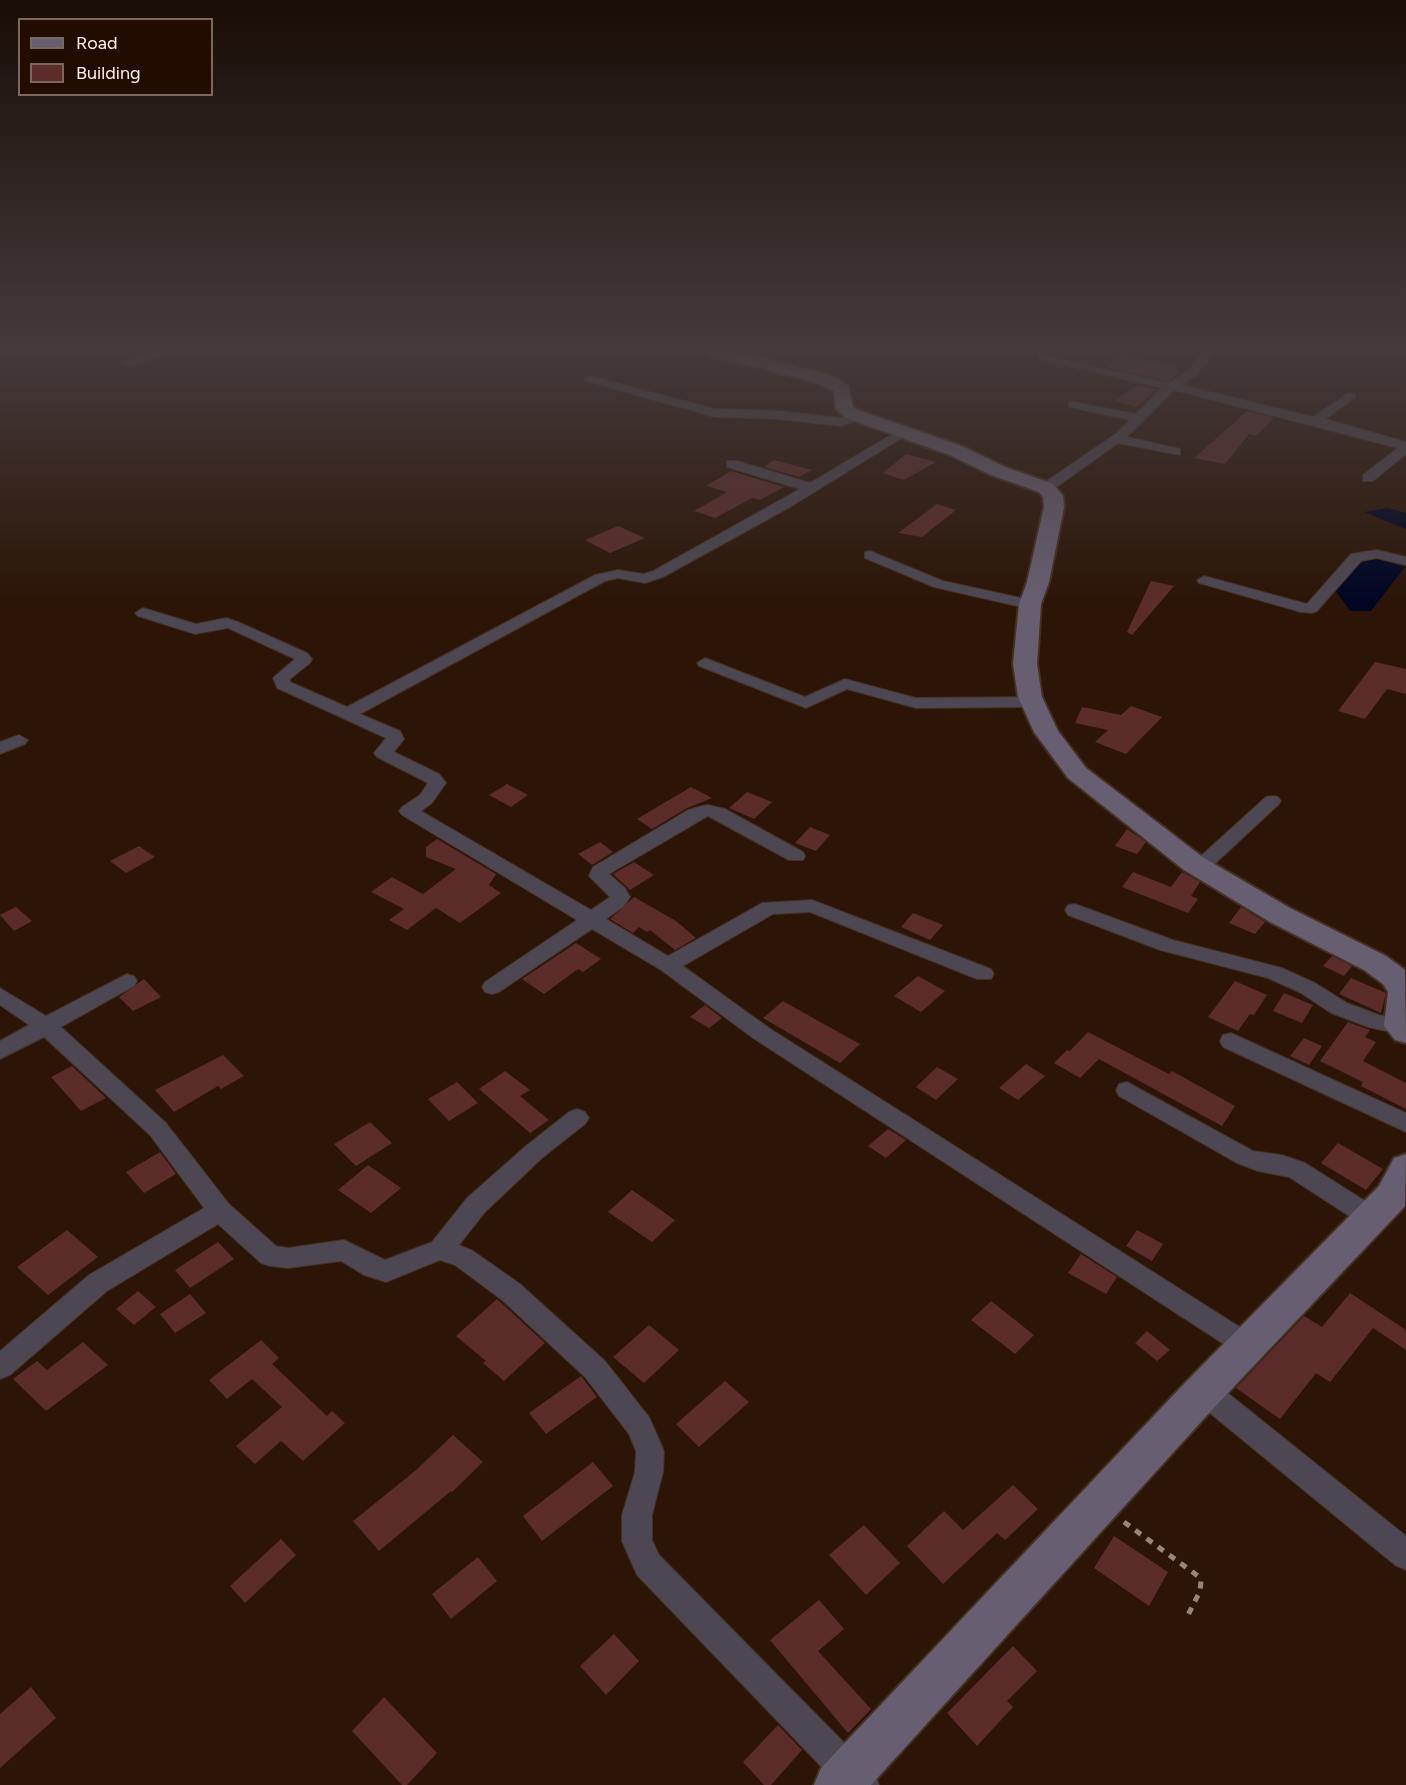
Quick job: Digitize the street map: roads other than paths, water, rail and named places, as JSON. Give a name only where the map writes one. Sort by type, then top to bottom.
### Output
[{"type":"street","points":[[345,715],[600,578],[618,574],[645,579],[658,574],[811,488],[896,435]]},
{"type":"street","points":[[907,435],[957,451],[998,471],[1046,488],[1053,496],[1051,528],[1030,604],[1024,664],[1032,702],[1046,732],[1077,773],[1199,868],[1280,915],[1375,963],[1394,977],[1404,991],[1403,1029],[1347,1011],[1275,973],[1167,945],[1075,910]]},
{"type":"street","points":[[1046,488],[1122,435]]},
{"type":"street","points":[[1365,435],[1406,447]]},
{"type":"street","points":[[1118,439],[1176,452]]},
{"type":"street","points":[[1368,478],[1406,447]]},
{"type":"street","points":[[732,464],[811,488]]},
{"type":"street","points":[[1204,580],[1306,609],[1312,608],[1356,557],[1363,554],[1377,554],[1406,561]]},
{"type":"street","points":[[870,555],[939,584],[1030,604]]},
{"type":"street","points":[[143,613],[195,629],[226,623],[301,656],[304,659],[302,663],[280,678],[280,682],[345,715],[394,735],[395,739],[384,750],[385,756],[433,778],[437,783],[426,799],[408,811],[668,965],[761,1033],[1248,1346]]},
{"type":"street","points":[[705,663],[806,703],[813,702],[845,684],[916,703],[1032,702]]},
{"type":"street","points":[[0,748],[19,740]]},
{"type":"street","points":[[1199,868],[1272,801]]},
{"type":"street","points":[[492,987],[593,920],[620,897],[618,892],[598,876],[600,871],[701,811],[719,813],[796,856]]},
{"type":"street","points":[[668,965],[769,908],[812,906],[984,974]]},
{"type":"street","points":[[0,1051],[127,981]]},
{"type":"street","points":[[0,994],[46,1026],[158,1129],[220,1211],[270,1256],[288,1258],[344,1250],[373,1268],[386,1270],[440,1250],[476,1205],[534,1152],[578,1118]]},
{"type":"street","points":[[1231,1041],[1406,1123]]},
{"type":"street","points":[[1127,1090],[1245,1157],[1258,1162],[1282,1164],[1298,1170],[1372,1218]]},
{"type":"street","points":[[440,1250],[464,1258],[511,1292],[595,1369],[639,1426],[650,1451],[650,1472],[638,1515],[637,1541],[648,1565],[850,1781],[1204,1391],[1392,1196],[1406,1168]]},
{"type":"street","points":[[0,1367],[98,1283],[220,1211]]},
{"type":"street","points":[[1204,1391],[1406,1555]]},
{"type":"water","points":[[1387,508],[1406,513],[1406,529],[1364,512]]},
{"type":"water","points":[[1370,557],[1405,567],[1371,611],[1350,611],[1333,587],[1352,565]]}]
